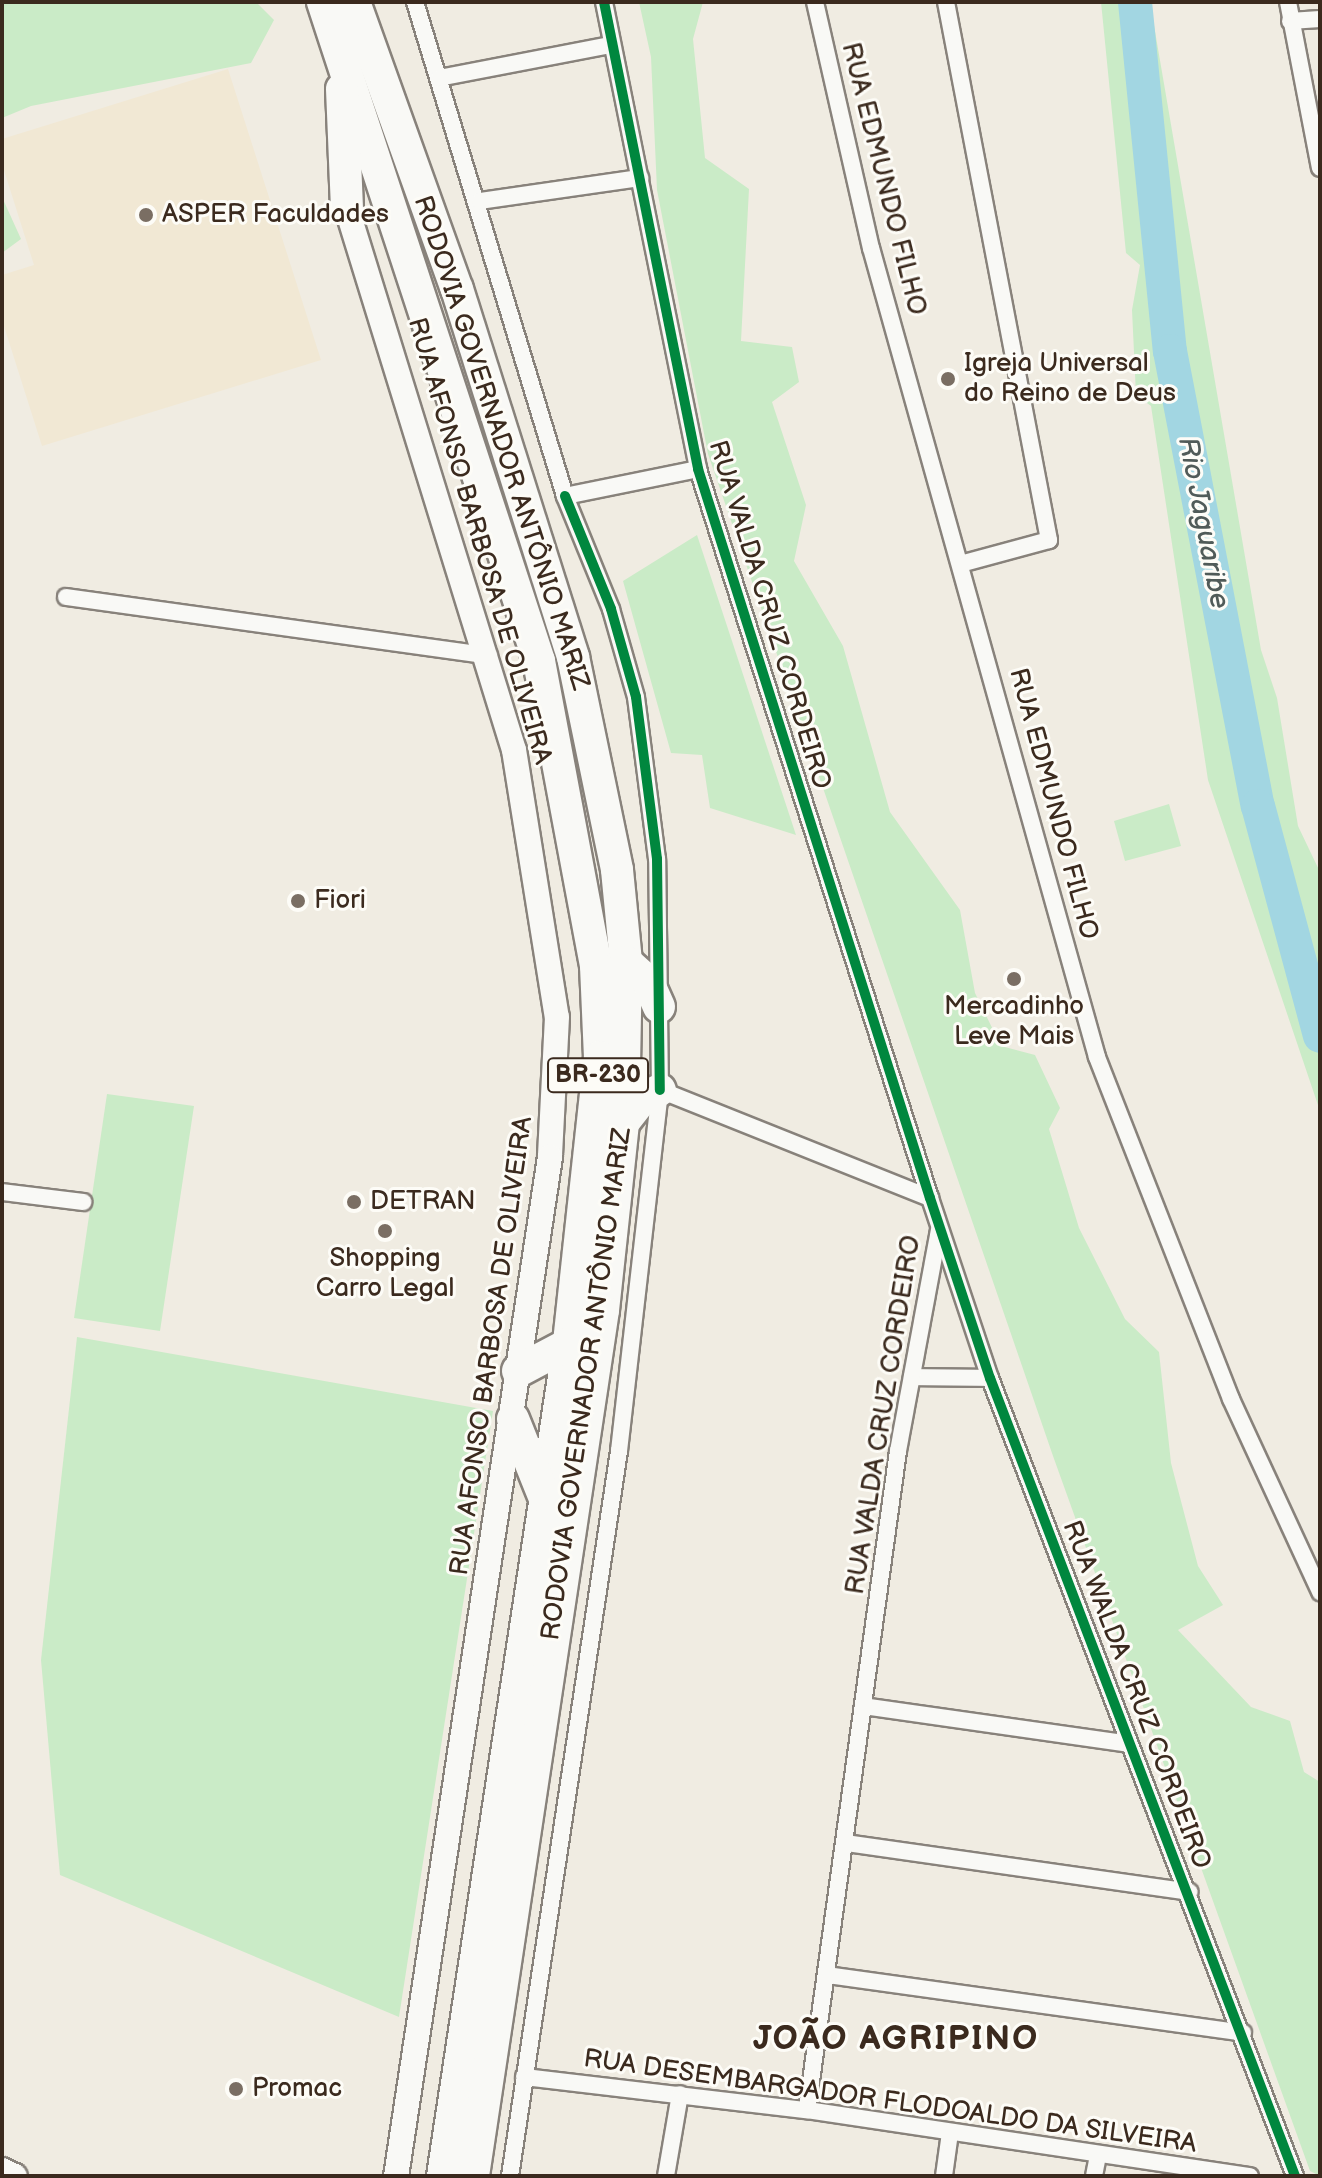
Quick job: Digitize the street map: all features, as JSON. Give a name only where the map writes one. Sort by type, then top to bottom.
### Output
[{"type":"highway","points":[[314,2],[346,111],[347,209]]},
{"type":"highway","name":"RODOVIA GOVERNADOR ANTÔNIO MARIZ","points":[[323,2],[539,661],[578,848],[600,1057],[569,1344],[443,2176]]},
{"type":"highway","name":"RODOVIA GOVERNADOR ANTÔNIO MARIZ","points":[[354,2],[457,289],[573,657],[617,870],[626,962],[623,1123],[603,1310],[473,2176]]},
{"type":"highway","points":[[626,962],[648,982],[659,1007]]},
{"type":"highway","points":[[623,1123],[642,1099],[660,1090]]},
{"type":"highway","points":[[518,1371],[569,1344]]},
{"type":"highway","points":[[513,1419],[544,1496]]},
{"type":"street","points":[[415,2],[480,201],[565,496],[611,609],[636,697],[657,859],[660,1090],[619,1451],[510,2176]]},
{"type":"street","name":"RUA VALDA CRUZ CORDEIRO","points":[[604,2],[698,469],[940,1229],[912,1377],[807,2110]]},
{"type":"street","name":"RUA EDMUNDO FILHO","points":[[815,2],[871,248],[964,563],[1097,1057],[1231,1399],[1320,1592]]},
{"type":"street","points":[[946,2],[1049,540],[964,563]]},
{"type":"street","points":[[1288,2],[1320,168]]},
{"type":"street","points":[[1290,21],[1320,19]]},
{"type":"street","points":[[439,78],[611,45]]},
{"type":"street","points":[[480,201],[640,178]]},
{"type":"street","name":"RUA AFONSO BARBOSA DE OLIVEIRA","points":[[347,209],[489,656],[531,829],[556,993],[550,1157],[513,1419],[396,2176]]},
{"type":"street","points":[[565,496],[698,469]]},
{"type":"street","points":[[66,597],[489,656]]},
{"type":"street","points":[[660,1090],[930,1198]]},
{"type":"street","points":[[2,1192],[83,1202]]},
{"type":"street","name":"RUA WALDA CRUZ CORDEIRO","points":[[940,1229],[990,1378],[1129,1744],[1190,1892],[1295,2176]]},
{"type":"street","points":[[912,1377],[990,1378]]},
{"type":"street","points":[[863,1706],[1129,1744]]},
{"type":"street","points":[[846,1843],[1190,1892]]},
{"type":"street","points":[[827,1975],[1243,2033]]},
{"type":"street","name":"RUA DESEMBARGADOR FLODOALDO DA SILVEIRA","points":[[524,2077],[807,2110],[1249,2176]]},
{"type":"street","points":[[666,2176],[680,2094]]},
{"type":"street","points":[[944,2176],[950,2133]]},
{"type":"street","points":[[1094,2176],[1098,2155]]},
{"type":"street","points":[[2,2170],[15,2176]]},
{"type":"shaded area","name":"ASPER Faculdades","points":[[228,69],[321,360],[42,446],[2,320],[2,275],[34,265],[2,164],[2,139]]},
{"type":"green space","points":[[2,2],[256,2],[274,20],[251,63],[31,106],[2,118]]},
{"type":"green space","points":[[639,2],[703,2],[693,39],[705,158],[749,189],[741,341],[792,347],[799,382],[772,402],[806,505],[794,561],[843,646],[890,812],[960,910],[975,993],[1001,1046],[1035,1055],[1060,1108],[1049,1129],[1079,1228],[1125,1319],[1159,1352],[1171,1463],[1198,1566],[1223,1605],[1178,1630],[1251,1707],[1290,1721],[1304,1772],[1320,1782],[1320,2176],[1310,2171],[1053,1456],[708,454],[657,190],[651,57]]},
{"type":"green space","points":[[1101,2],[1150,2],[1261,650],[1277,698],[1298,826],[1320,872],[1320,1111],[1208,780],[1151,406],[1136,395],[1132,310],[1140,265],[1126,253]]},
{"type":"green space","points":[[2,197],[21,239],[2,253]]},
{"type":"green space","points":[[697,535],[796,835],[710,808],[702,755],[671,753],[623,581]]},
{"type":"green space","points":[[1169,804],[1181,846],[1125,861],[1114,821]]},
{"type":"green space","points":[[107,1094],[194,1106],[160,1331],[74,1318]]},
{"type":"green space","points":[[77,1337],[493,1411],[399,2017],[60,1875],[41,1660]]},
{"type":"waterway","name":"Rio Jaguaribe","points":[[1135,2],[1170,351],[1258,806],[1320,1036]]},
{"type":"cycle path","points":[[604,2],[698,469],[990,1378],[1295,2176]]},
{"type":"cycle path","points":[[565,496],[611,609],[636,697],[657,859],[660,1090]]},
{"type":"place","name":"ASPER Faculdades","points":[[146,215]]},
{"type":"place","name":"Igreja Universal do Reino de Deus","points":[[948,379]]},
{"type":"place","name":"Fiori","points":[[298,901]]},
{"type":"place","name":"Mercadinho Leve Mais","points":[[1014,979]]},
{"type":"place","name":"DETRAN","points":[[354,1202]]},
{"type":"place","name":"Shopping Carro Legal","points":[[385,1231]]},
{"type":"place","name":"Promac","points":[[236,2089]]},
{"type":"district","name":"JOÃO AGRIPINO","points":[[896,2039]]}]
